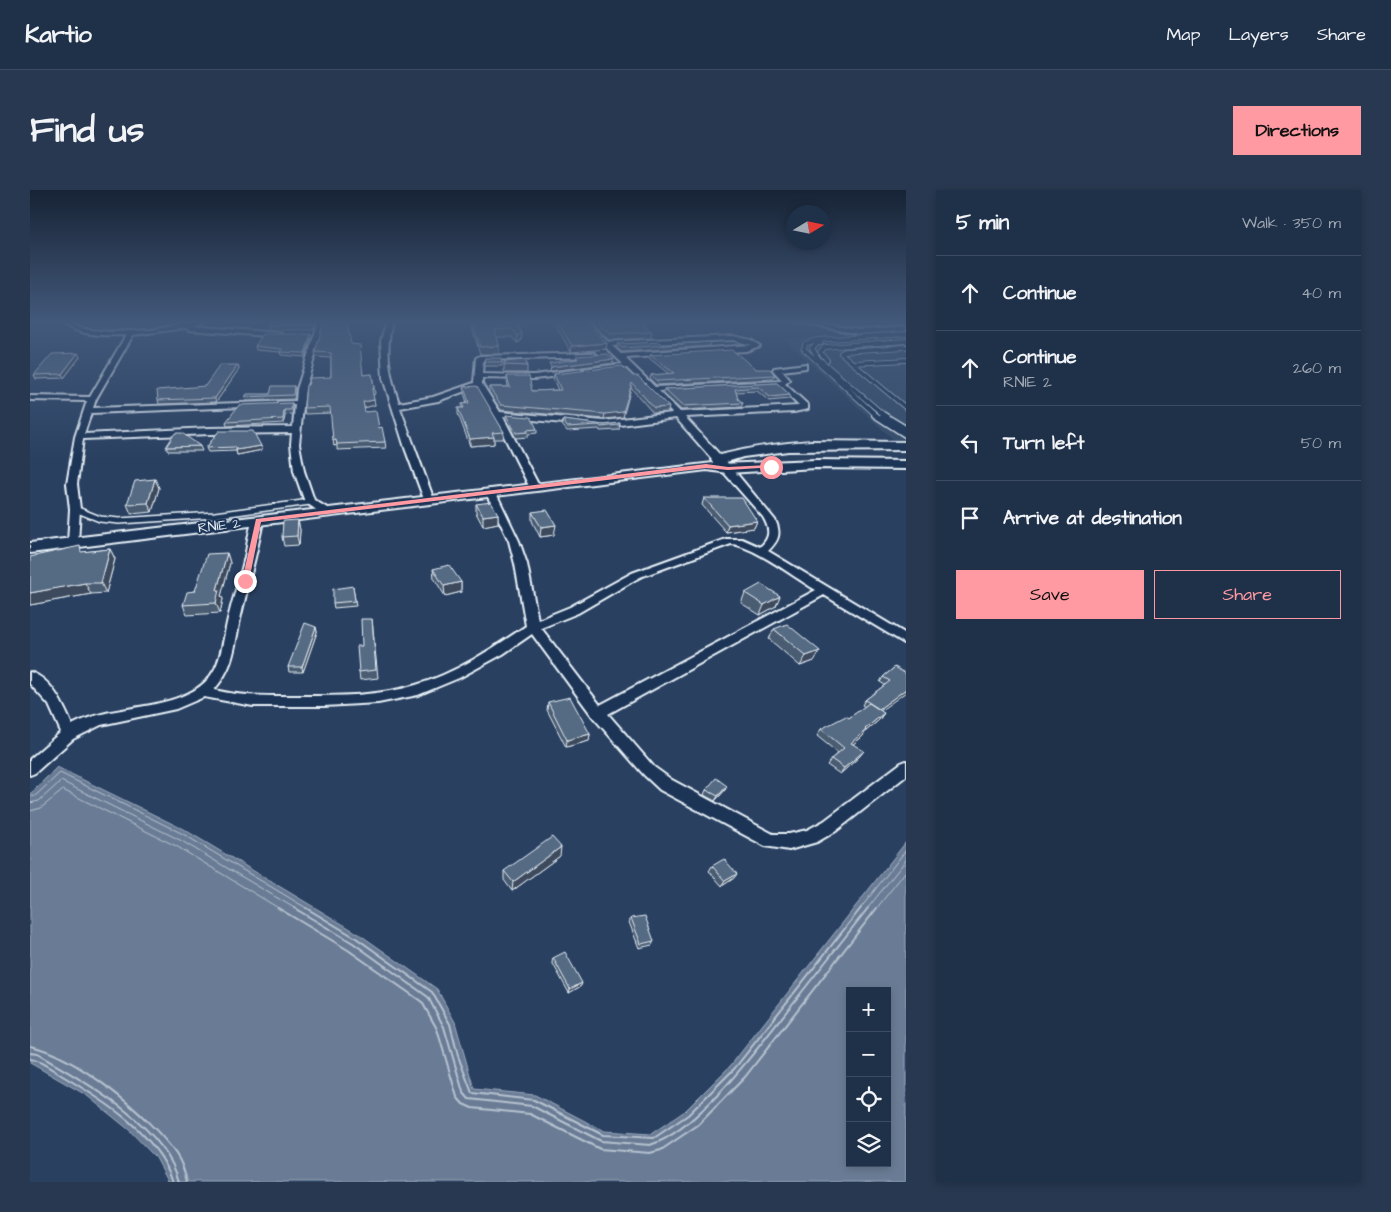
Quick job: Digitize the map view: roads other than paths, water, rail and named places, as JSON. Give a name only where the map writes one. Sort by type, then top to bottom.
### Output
[{"type":"main road","name":"RNIE 2","points":[[718,465],[746,453],[785,447],[829,445],[906,446]]},
{"type":"main road","points":[[879,446],[899,456],[900,460],[897,463],[899,465]]},
{"type":"main road","name":"RNIE 2","points":[[30,548],[718,465],[899,465]]},
{"type":"street","points":[[73,543],[75,509],[72,484],[79,437],[92,399],[111,367]]},
{"type":"street","points":[[306,367],[298,403],[295,430],[299,471],[310,502],[328,513]]},
{"type":"street","points":[[386,367],[387,378],[409,448],[429,500]]},
{"type":"street","points":[[480,367],[479,380],[535,488]]},
{"type":"street","points":[[396,406],[435,399],[479,380],[534,377],[612,367]]},
{"type":"street","points":[[632,367],[678,415],[718,465],[772,526],[774,537],[760,552]]},
{"type":"street","points":[[653,389],[781,384],[786,380],[777,370],[795,367]]},
{"type":"street","points":[[497,414],[593,424],[678,415],[794,410],[805,407],[781,384]]},
{"type":"street","points":[[30,398],[92,399]]},
{"type":"street","points":[[88,411],[298,403]]},
{"type":"street","points":[[79,437],[210,431],[295,430]]},
{"type":"street","points":[[491,493],[514,541],[521,564],[533,627],[598,714],[649,771],[666,785],[771,841],[789,842],[811,837],[830,826],[906,767]]},
{"type":"street","points":[[30,769],[50,748],[69,734],[95,721],[116,715],[170,706],[204,692],[218,677],[227,659],[258,520]]},
{"type":"street","points":[[204,692],[224,697],[278,701],[348,700],[401,694],[418,690],[454,675],[498,651],[533,627],[574,610],[636,575],[724,542],[742,542],[906,640]]},
{"type":"street","points":[[598,714],[824,590]]},
{"type":"street","points":[[30,677],[46,688],[51,695],[69,734]]},
{"type":"lane","points":[[823,367],[871,412],[906,434]]},
{"type":"lane","points":[[829,367],[877,409],[906,427]]},
{"type":"lane","points":[[836,367],[865,394],[906,427]]},
{"type":"lane","points":[[859,367],[906,408]]},
{"type":"lane","points":[[75,509],[100,519],[119,521],[215,515],[310,502]]},
{"type":"water","points":[[57,767],[185,830],[359,934],[437,989],[455,1022],[474,1089],[535,1095],[604,1131],[651,1134],[685,1111],[731,1065],[906,842],[906,1182],[169,1182],[156,1158],[128,1129],[86,1095],[30,1063],[30,794]]}]
